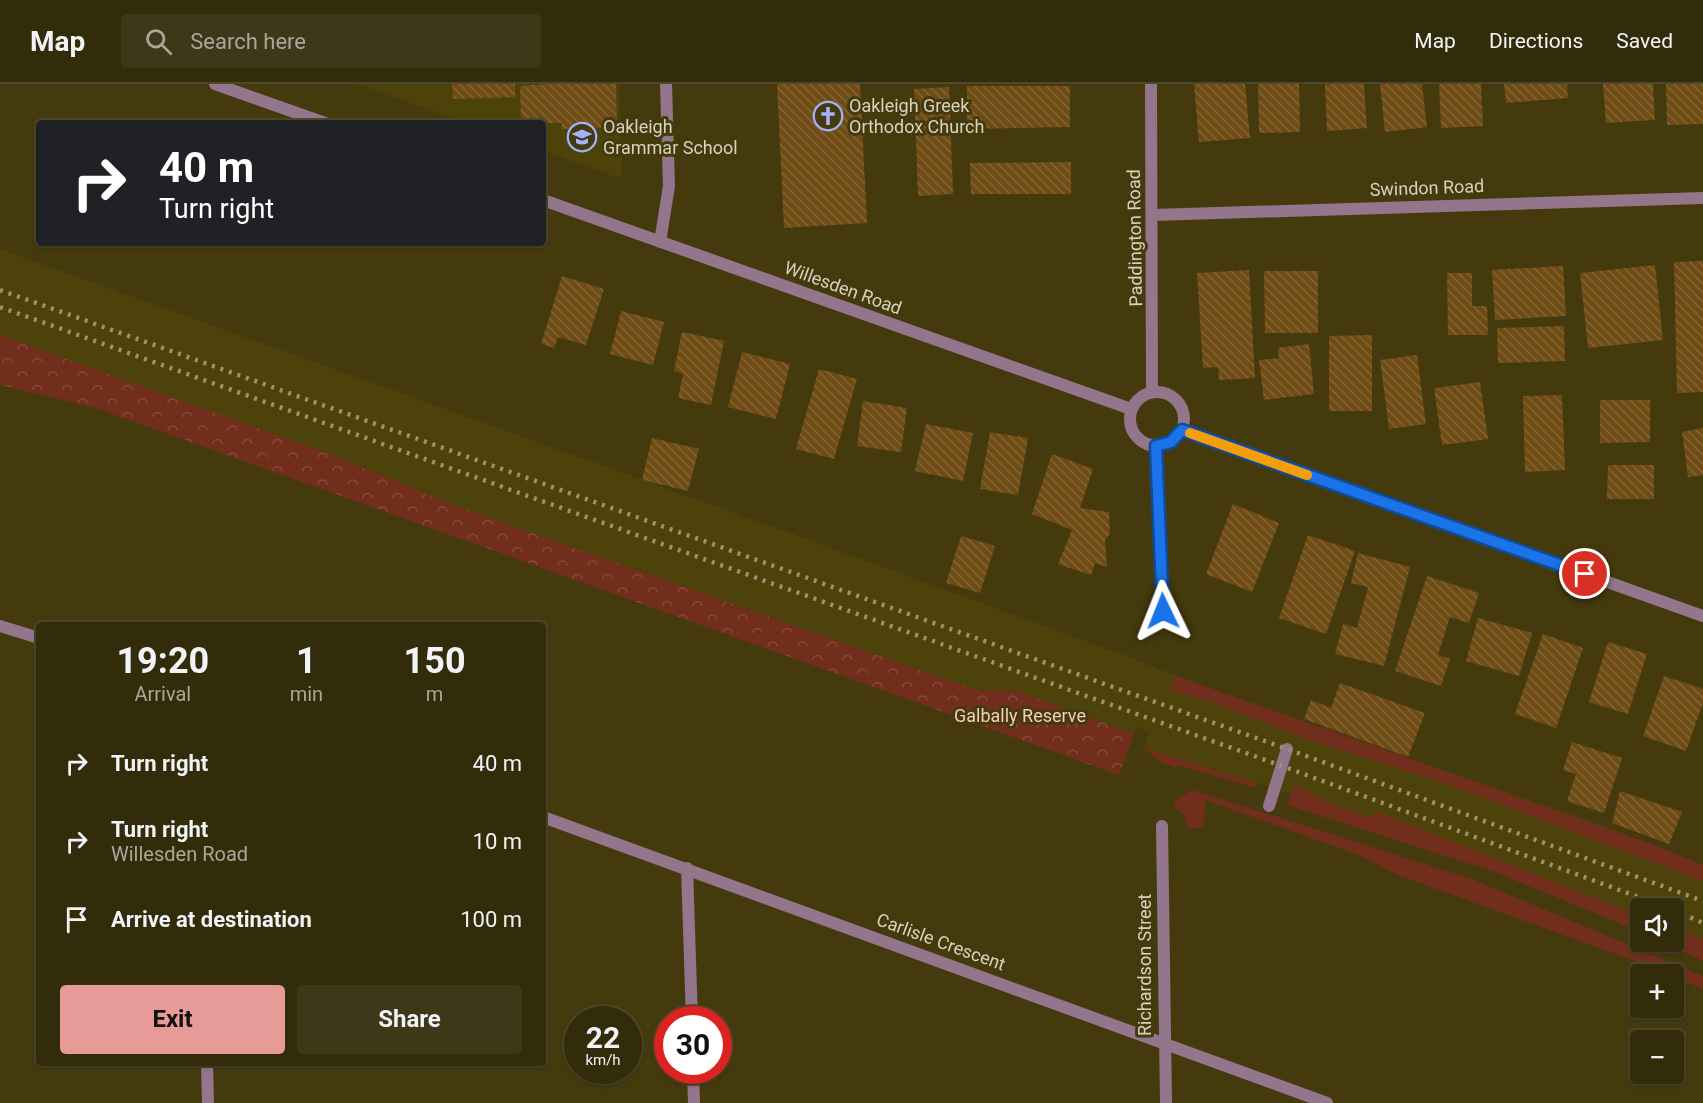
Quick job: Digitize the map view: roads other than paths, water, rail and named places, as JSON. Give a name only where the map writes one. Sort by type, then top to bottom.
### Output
[{"type":"street","points":[[215,84],[317,120]]},
{"type":"street","points":[[660,242],[669,186],[666,84]]},
{"type":"street","name":"Paddington Road","points":[[1150,84],[1153,215],[1152,392]]},
{"type":"street","name":"Swindon Road","points":[[1153,215],[1703,198]]},
{"type":"street","name":"Willesden Road","points":[[546,201],[1131,409]]},
{"type":"street","points":[[1152,392],[1172,397],[1181,409],[1184,422],[1182,430],[1171,442],[1156,446],[1144,444],[1132,432],[1131,409],[1137,401],[1152,392]]},
{"type":"street","points":[[1182,430],[1703,615]]},
{"type":"street","points":[[1156,446],[1163,611]]},
{"type":"street","points":[[0,626],[36,637]]},
{"type":"street","points":[[1269,806],[1287,749]]},
{"type":"street","name":"Carlisle Crescent","points":[[546,818],[1327,1103]]},
{"type":"street","name":"Richardson Street","points":[[1162,826],[1166,1103]]},
{"type":"street","points":[[687,868],[692,1006]]},
{"type":"street","points":[[207,1066],[208,1103]]},
{"type":"street","points":[[693,1084],[694,1103]]},
{"type":"railway","points":[[0,290],[1287,749],[1703,901]]},
{"type":"railway","points":[[0,307],[1282,766],[1641,898]]},
{"type":"railway","points":[[1684,914],[1703,923]]},
{"type":"place","name":"Oakleigh Greek Orthodox Church","points":[[828,116]]},
{"type":"place","name":"Oakleigh Grammar School","points":[[582,137]]},
{"type":"park label","name":"Galbally Reserve","points":[[1020,716]]}]
